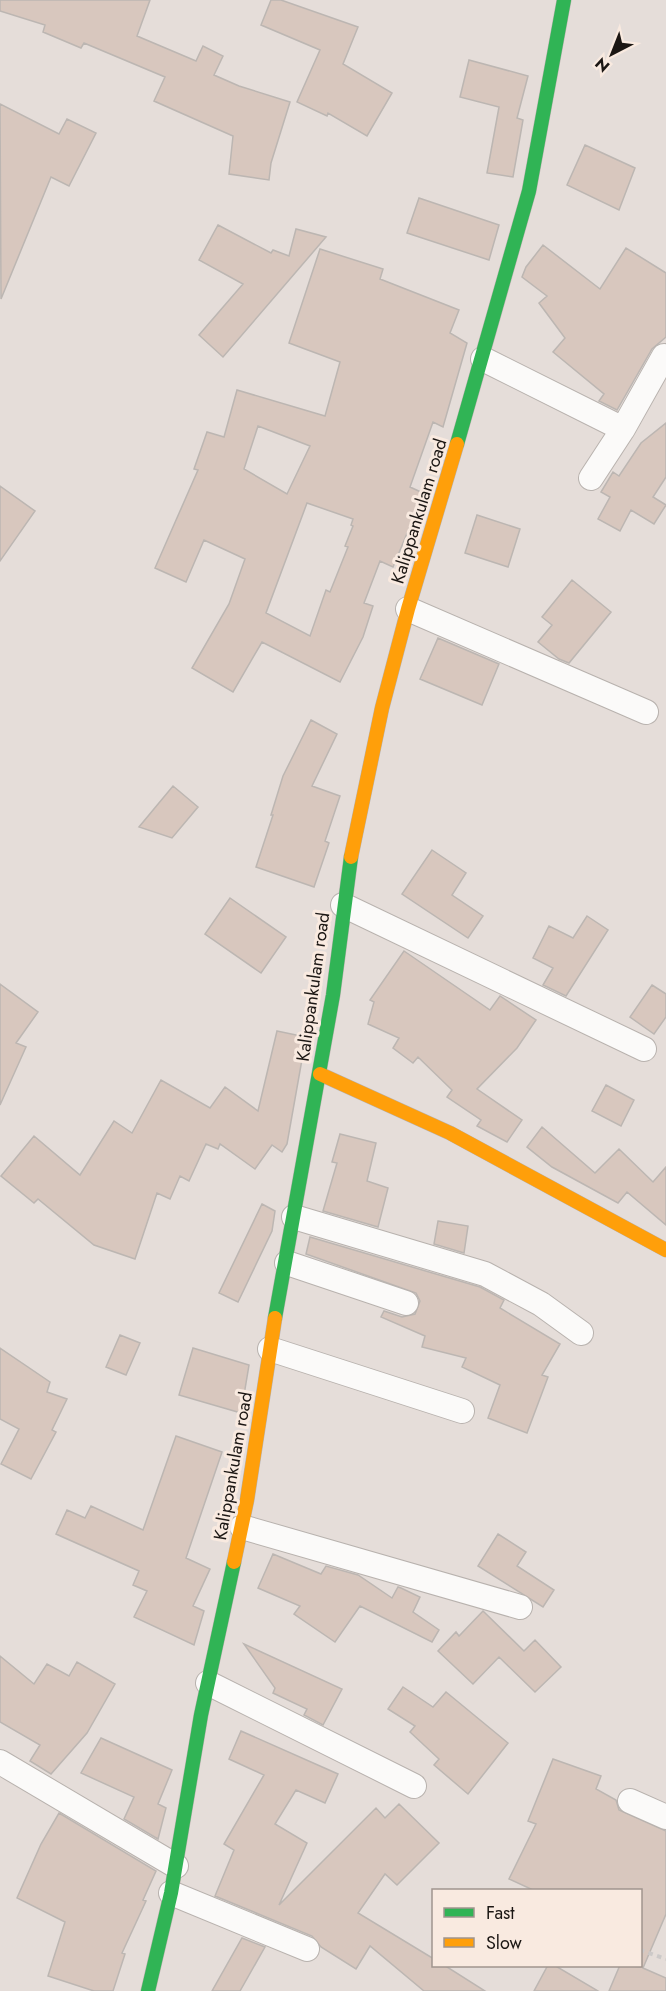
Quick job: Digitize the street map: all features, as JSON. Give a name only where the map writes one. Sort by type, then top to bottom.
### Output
[{"type":"street","name":"Kalippankulam road","points":[[148,1991],[171,1893],[208,1683],[242,1527],[270,1349],[333,995],[343,905],[377,730],[408,609],[483,359],[499,290],[529,191],[564,0]]},
{"type":"street","points":[[591,478],[623,429],[664,356],[666,357]]},
{"type":"street","points":[[483,359],[623,429]]},
{"type":"street","points":[[408,609],[646,712]]},
{"type":"street","points":[[343,905],[644,1049]]},
{"type":"street","points":[[320,1074],[450,1133],[666,1250]]},
{"type":"street","points":[[294,1217],[485,1274],[541,1304],[581,1333]]},
{"type":"street","points":[[287,1263],[406,1303]]},
{"type":"street","points":[[270,1349],[462,1411]]},
{"type":"street","points":[[242,1527],[520,1607]]},
{"type":"street","points":[[208,1683],[414,1786]]},
{"type":"street","points":[[0,1762],[176,1866]]},
{"type":"street","points":[[630,1801],[666,1817]]},
{"type":"street","points":[[171,1893],[307,1949]]},
{"type":"path","points":[[642,1951],[666,1959]]},
{"type":"building","points":[[0,0],[150,0],[137,36],[196,61],[203,46],[223,56],[214,75],[239,86],[290,102],[271,163],[269,180],[229,174],[233,136],[154,101],[165,77],[84,43],[81,48],[43,32],[45,25],[0,11]]},
{"type":"building","points":[[271,0],[281,0],[358,27],[343,64],[392,93],[367,136],[328,113],[327,116],[297,102],[320,50],[261,25]]},
{"type":"building","points":[[469,60],[528,76],[517,118],[523,120],[513,177],[487,173],[499,107],[460,97]]},
{"type":"building","points":[[0,104],[59,134],[67,119],[96,133],[69,186],[51,177],[1,299]]},
{"type":"building","points":[[585,145],[635,168],[619,210],[567,185]]},
{"type":"building","points":[[419,198],[499,225],[489,260],[407,233]]},
{"type":"building","points":[[218,225],[271,253],[273,250],[289,256],[296,229],[326,237],[223,357],[199,335],[243,284],[199,260]]},
{"type":"building","points":[[543,245],[600,289],[626,248],[666,273],[666,337],[652,349],[617,410],[599,401],[604,394],[553,352],[565,338],[539,303],[547,296],[522,277],[526,267]]},
{"type":"building","points":[[320,249],[383,269],[380,279],[459,310],[450,333],[467,343],[443,427],[433,422],[410,487],[423,493],[421,500],[393,567],[380,561],[364,603],[373,606],[363,637],[340,682],[262,642],[233,692],[192,668],[229,604],[245,559],[204,540],[186,582],[155,568],[198,470],[194,469],[207,432],[224,437],[237,390],[325,416],[340,362],[289,343]],"holes":[[[258,426],[310,446],[287,494],[244,469]],[[307,503],[353,519],[351,525],[353,526],[345,546],[348,547],[330,592],[326,590],[310,636],[266,613]]]},
{"type":"building","points":[[666,423],[666,477],[653,497],[666,505],[654,524],[631,510],[620,531],[598,519],[610,497],[601,492],[613,472],[619,476],[641,443]]},
{"type":"building","points":[[0,486],[35,511],[0,561]]},
{"type":"building","points":[[477,515],[520,529],[508,567],[465,553]]},
{"type":"building","points":[[572,580],[611,612],[569,663],[559,659],[538,642],[552,625],[542,617]]},
{"type":"building","points":[[438,638],[499,664],[482,705],[420,679]]},
{"type":"building","points":[[311,720],[337,734],[312,786],[340,796],[325,841],[329,843],[314,887],[256,867],[283,776]]},
{"type":"building","points":[[173,786],[198,807],[172,838],[139,827]]},
{"type":"building","points":[[432,850],[466,873],[452,895],[483,916],[468,938],[402,894]]},
{"type":"building","points":[[230,898],[286,937],[261,973],[205,934]]},
{"type":"building","points":[[587,916],[608,930],[566,996],[543,985],[553,968],[533,958],[549,926],[573,938]]},
{"type":"building","points":[[404,951],[490,1010],[500,996],[536,1020],[517,1048],[477,1089],[522,1120],[507,1142],[477,1126],[481,1120],[447,1097],[452,1090],[418,1057],[413,1063],[393,1048],[399,1038],[368,1024],[374,1002],[370,1000]]},
{"type":"building","points":[[0,984],[38,1012],[16,1043],[26,1047],[0,1105]]},
{"type":"building","points":[[652,985],[666,994],[666,1017],[654,1034],[630,1017]]},
{"type":"building","points":[[277,1031],[306,1037],[287,1144],[282,1152],[272,1145],[255,1169],[220,1144],[218,1149],[206,1144],[189,1181],[180,1176],[170,1199],[157,1193],[135,1259],[94,1245],[38,1199],[34,1203],[1,1176],[34,1136],[80,1175],[114,1121],[132,1133],[161,1080],[210,1108],[225,1087],[258,1111]]},
{"type":"building","points":[[606,1085],[634,1100],[621,1126],[592,1111]]},
{"type":"building","points":[[542,1127],[595,1173],[619,1149],[653,1182],[666,1167],[666,1225],[627,1192],[618,1203],[552,1167],[527,1147]]},
{"type":"building","points":[[340,1134],[376,1143],[367,1181],[388,1188],[378,1227],[323,1211],[337,1163],[332,1162]]},
{"type":"building","points":[[262,1204],[275,1211],[272,1231],[238,1302],[219,1293]]},
{"type":"building","points":[[438,1221],[468,1226],[464,1253],[434,1244]]},
{"type":"building","points":[[310,1237],[480,1287],[504,1300],[500,1308],[560,1344],[542,1375],[548,1377],[527,1433],[488,1418],[500,1385],[462,1367],[466,1358],[422,1347],[425,1336],[381,1317],[384,1311],[402,1317],[415,1314],[420,1301],[416,1293],[306,1254]]},
{"type":"building","points":[[120,1335],[140,1343],[126,1375],[106,1367]]},
{"type":"building","points":[[0,1348],[50,1382],[47,1392],[67,1399],[52,1430],[56,1432],[31,1479],[1,1464],[19,1429],[0,1419]]},
{"type":"building","points":[[193,1348],[249,1365],[241,1413],[179,1395]]},
{"type":"building","points":[[176,1436],[222,1452],[186,1558],[210,1569],[193,1606],[204,1611],[194,1645],[134,1617],[147,1591],[133,1585],[139,1571],[56,1534],[67,1510],[85,1518],[91,1506],[143,1530]]},
{"type":"building","points":[[498,1534],[526,1552],[517,1566],[554,1590],[543,1607],[478,1566]]},
{"type":"building","points":[[273,1554],[321,1574],[326,1566],[358,1575],[392,1598],[398,1587],[401,1588],[420,1597],[413,1612],[439,1630],[432,1642],[360,1606],[335,1642],[294,1614],[300,1606],[258,1588]]},
{"type":"building","points":[[483,1611],[524,1651],[535,1640],[561,1667],[535,1692],[499,1657],[473,1684],[438,1651],[456,1632],[459,1636]]},
{"type":"building","points":[[244,1644],[342,1689],[323,1725],[304,1715],[307,1709],[273,1693],[275,1688]]},
{"type":"building","points":[[0,1656],[34,1684],[47,1664],[69,1676],[77,1662],[115,1684],[87,1733],[51,1774],[30,1761],[40,1745],[0,1722]]},
{"type":"building","points":[[403,1687],[433,1707],[446,1692],[508,1743],[468,1794],[434,1765],[439,1759],[410,1732],[415,1726],[388,1709]]},
{"type":"building","points":[[241,1731],[338,1774],[325,1803],[296,1790],[275,1824],[307,1843],[279,1905],[376,1808],[385,1818],[399,1804],[439,1843],[397,1885],[385,1874],[358,1913],[432,1958],[432,1967],[447,1967],[485,1991],[424,1991],[370,1946],[356,1969],[321,1947],[312,1936],[215,1896],[234,1850],[224,1844],[264,1775],[229,1759]]},
{"type":"building","points":[[101,1738],[172,1770],[158,1804],[166,1808],[158,1839],[124,1819],[134,1797],[81,1773]]},
{"type":"building","points":[[553,1759],[601,1776],[596,1789],[616,1800],[619,1810],[666,1831],[666,1914],[643,1968],[666,1978],[666,1991],[609,1991],[619,1967],[642,1967],[642,1889],[531,1889],[509,1879],[536,1824],[528,1821]]},
{"type":"building","points":[[59,1813],[156,1871],[143,1900],[146,1901],[122,1953],[125,1954],[113,1991],[94,1991],[48,1976],[65,1922],[17,1898],[41,1844]]},
{"type":"building","points":[[242,1938],[265,1947],[240,1991],[212,1991]]},
{"type":"building","points":[[547,1967],[557,1967],[598,1991],[534,1991]]},
{"type":"traffic: fast","points":[[457,444],[529,191],[564,0]]},
{"type":"traffic: fast","points":[[275,1318],[333,995],[351,857]]},
{"type":"traffic: fast","points":[[148,1991],[171,1893],[201,1715],[234,1562]]},
{"type":"traffic: slow","points":[[351,857],[382,708],[408,609],[457,444]]},
{"type":"traffic: slow","points":[[320,1074],[450,1133],[666,1250]]},
{"type":"traffic: slow","points":[[234,1562],[247,1500],[275,1318]]}]
